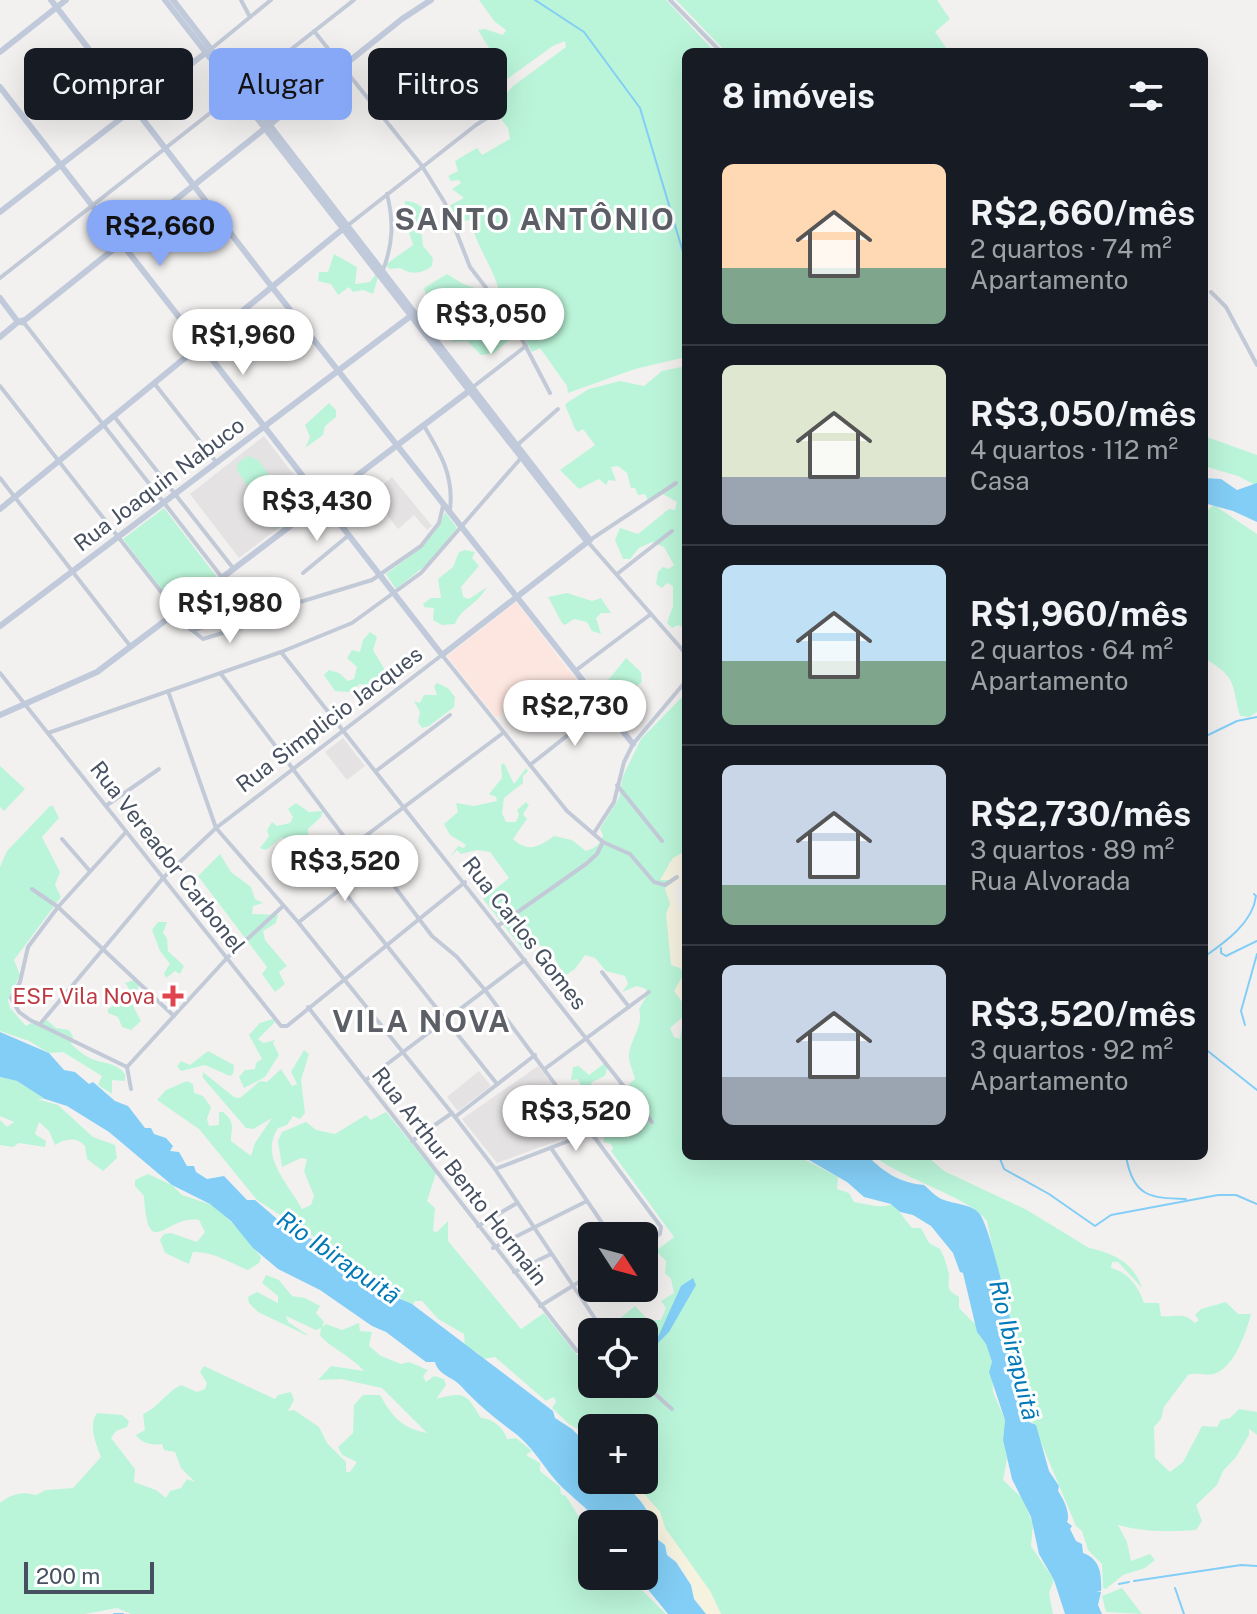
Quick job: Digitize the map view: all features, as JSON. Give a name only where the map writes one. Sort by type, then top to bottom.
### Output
[{"type":"street","points":[[51,0],[88,48]]},
{"type":"street","points":[[0,52],[66,0]]},
{"type":"street","points":[[165,0],[208,50]]},
{"type":"street","points":[[173,0],[208,50]]},
{"type":"street","points":[[241,0],[250,17]]},
{"type":"street","points":[[193,62],[271,0]]},
{"type":"street","points":[[292,48],[354,0]]},
{"type":"street","points":[[352,59],[431,0]]},
{"type":"street","points":[[670,0],[717,48]]},
{"type":"street","points":[[314,31],[328,48]]},
{"type":"street","points":[[352,77],[422,166],[445,203],[470,267],[514,324],[550,393]]},
{"type":"street","points":[[0,87],[263,428],[567,811],[603,842],[630,854],[654,882],[665,885],[677,877]]},
{"type":"street","points":[[0,278],[209,113]]},
{"type":"street","points":[[0,212],[120,120]]},
{"type":"street","points":[[143,120],[633,744]]},
{"type":"street","points":[[262,120],[590,542],[682,649]]},
{"type":"street","points":[[0,337],[276,120]]},
{"type":"street","points":[[0,509],[387,194],[485,120]]},
{"type":"street","points":[[383,271],[392,240],[387,194]]},
{"type":"street","points":[[365,254],[383,271],[412,315]]},
{"type":"street","points":[[1211,292],[1226,307],[1257,365]]},
{"type":"street","points":[[0,298],[18,322],[25,324],[252,616]]},
{"type":"street","name":"Rua Joaquin Nabuco","points":[[0,626],[412,315]]},
{"type":"street","points":[[0,715],[97,672],[324,503],[526,346]]},
{"type":"street","points":[[154,383],[217,463]]},
{"type":"street","points":[[0,386],[177,614],[196,630]]},
{"type":"street","points":[[515,447],[558,409]]},
{"type":"street","points":[[113,415],[235,570]]},
{"type":"street","points":[[424,426],[446,465],[451,485],[450,512]]},
{"type":"street","points":[[48,733],[281,652],[352,623],[421,573],[523,457]]},
{"type":"street","points":[[0,478],[131,647]]},
{"type":"street","name":"Rua Simplicio Jacques","points":[[40,1024],[163,878],[216,828],[590,542],[676,483]]},
{"type":"street","points":[[196,630],[360,586],[421,546],[442,516],[442,501]]},
{"type":"street","points":[[617,574],[672,531]]},
{"type":"street","points":[[303,573],[349,535]]},
{"type":"street","points":[[184,609],[203,639],[249,625],[252,616]]},
{"type":"street","points":[[575,671],[651,614]]},
{"type":"street","name":"Rua Carlos Gomes","points":[[281,652],[652,1122]]},
{"type":"street","name":"Rua Vereador Carbonel","points":[[0,673],[277,1021],[287,1026],[308,1007]]},
{"type":"street","points":[[221,673],[367,867]]},
{"type":"street","points":[[594,833],[614,802],[617,785],[633,744],[682,686]]},
{"type":"street","points":[[168,691],[216,828],[405,1052],[495,1169],[595,1318]]},
{"type":"street","points":[[530,765],[602,708]]},
{"type":"street","points":[[376,771],[450,715]]},
{"type":"street","points":[[352,846],[503,733]]},
{"type":"street","points":[[107,805],[159,769]]},
{"type":"street","points":[[617,785],[662,841]]},
{"type":"street","points":[[126,832],[58,907],[28,947],[20,982],[11,998],[26,1017],[127,1067]]},
{"type":"street","points":[[62,839],[90,871]]},
{"type":"street","points":[[360,841],[418,919],[432,936],[457,957],[546,1068],[657,1222]]},
{"type":"street","points":[[499,925],[586,864],[597,854],[603,842]]},
{"type":"street","points":[[298,922],[376,861]]},
{"type":"street","points":[[308,1007],[465,882]]},
{"type":"street","points":[[341,888],[497,1084]]},
{"type":"street","points":[[32,889],[58,907],[174,1016]]},
{"type":"street","points":[[127,1067],[227,958],[283,906]]},
{"type":"street","points":[[366,1080],[525,960]]},
{"type":"street","points":[[602,972],[629,1007]]},
{"type":"street","points":[[546,1068],[649,992]]},
{"type":"street","name":"Rua Arthur Bento Hormain","points":[[308,1007],[493,1248],[578,1351]]},
{"type":"street","points":[[412,1141],[535,1055]]},
{"type":"street","points":[[127,1067],[131,1089]]},
{"type":"street","points":[[495,1169],[592,1132]]},
{"type":"street","points":[[551,1148],[601,1222]]},
{"type":"street","points":[[493,1248],[587,1201]]},
{"type":"street","points":[[477,1226],[517,1203]]},
{"type":"street","points":[[513,1272],[551,1254]]},
{"type":"street","points":[[540,1306],[578,1282]]},
{"type":"street","points":[[658,1396],[672,1409]]},
{"type":"shaded area","points":[[264,436],[314,501],[239,558],[190,494]]},
{"type":"shaded area","points":[[392,477],[432,526],[427,530],[414,515],[398,529],[376,501],[379,498],[374,492]]},
{"type":"shaded area","points":[[516,602],[587,694],[549,723],[527,694],[496,718],[447,656]]},
{"type":"shaded area","points":[[343,738],[365,766],[347,780],[325,752]]},
{"type":"shaded area","points":[[538,1066],[587,1130],[497,1163],[462,1119]]},
{"type":"shaded area","points":[[479,1071],[491,1086],[458,1111],[447,1097]]},
{"type":"green space","points":[[479,0],[666,0],[711,48],[682,48],[682,358],[635,369],[568,393],[567,386],[540,348],[532,352],[499,294],[470,220],[456,222],[449,206],[464,198],[452,189],[461,183],[459,180],[451,181],[448,176],[458,171],[455,161],[477,148],[482,155],[510,139],[508,128],[502,120],[507,120],[507,93],[566,47],[565,41],[553,46],[507,79],[507,48],[489,48],[478,30],[503,35],[506,30],[495,22]]},
{"type":"green space","points":[[676,0],[937,0],[950,19],[935,32],[946,48],[722,48]]},
{"type":"green space","points":[[405,201],[420,206],[430,219],[417,231],[422,235],[423,246],[433,258],[432,266],[420,272],[390,269],[385,265],[413,245],[408,229],[415,223],[414,220],[398,217],[398,213],[404,211]]},
{"type":"green space","points":[[334,254],[357,267],[355,284],[370,282],[379,274],[373,294],[363,290],[353,292],[349,287],[338,295],[331,284],[318,281],[319,272],[328,272]]},
{"type":"green space","points":[[447,274],[481,290],[482,296],[470,302],[468,308],[481,313],[480,326],[485,322],[495,329],[496,316],[501,312],[519,340],[509,340],[494,353],[481,355],[467,341],[453,342],[446,331],[434,325],[435,319],[441,318],[436,306],[438,300],[426,295],[424,288]]},
{"type":"green space","points":[[262,325],[293,343],[287,351],[279,345],[271,345],[279,355],[278,361],[257,349],[248,354],[239,340],[244,332]]},
{"type":"green space","points":[[682,367],[682,627],[672,628],[667,623],[673,606],[673,586],[667,583],[662,588],[656,584],[658,572],[663,567],[669,569],[674,565],[664,547],[652,542],[639,548],[630,559],[623,559],[615,540],[620,528],[638,534],[669,509],[675,510],[677,502],[661,493],[648,500],[645,494],[638,495],[635,488],[631,488],[627,473],[618,466],[611,467],[616,481],[609,480],[606,485],[599,479],[579,489],[560,470],[595,445],[583,429],[578,432],[575,429],[565,405],[568,402],[589,389],[620,381],[644,386],[662,371]]},
{"type":"green space","points":[[329,403],[336,410],[336,417],[325,426],[323,435],[305,448],[310,437],[305,425]]},
{"type":"green space","points":[[1208,437],[1257,455],[1257,486],[1238,476],[1208,467]]},
{"type":"green space","points":[[248,456],[258,460],[275,483],[274,491],[264,499],[254,496],[237,470],[238,463]]},
{"type":"green space","points":[[285,493],[300,511],[276,529],[262,511]]},
{"type":"green space","points":[[1214,505],[1257,534],[1257,712],[1249,717],[1240,716],[1228,676],[1208,661],[1208,510]]},
{"type":"green space","points":[[164,508],[216,576],[176,608],[123,539]]},
{"type":"green space","points":[[445,512],[457,528],[431,561],[396,589],[386,574],[428,540]]},
{"type":"green space","points":[[459,552],[475,552],[472,558],[479,566],[461,587],[463,597],[469,599],[487,587],[455,624],[442,625],[433,620],[434,608],[424,607],[423,604],[431,598],[441,598],[438,579],[453,567]]},
{"type":"green space","points":[[567,593],[592,601],[601,598],[611,613],[601,613],[596,618],[601,634],[592,631],[587,622],[574,619],[565,625],[562,623],[548,597]]},
{"type":"green space","points":[[370,632],[377,637],[373,650],[385,670],[370,686],[360,684],[349,692],[335,691],[324,675],[329,670],[339,673],[348,681],[354,679],[357,667],[347,658],[352,650],[360,652],[363,640]]},
{"type":"green space","points":[[626,658],[641,672],[642,682],[623,696],[613,694],[606,683]]},
{"type":"green space","points":[[437,683],[448,688],[455,697],[454,707],[422,728],[418,722],[420,712],[414,701],[420,703],[424,695],[437,695],[434,686]]},
{"type":"green space","points":[[682,697],[682,854],[669,863],[665,877],[670,880],[670,905],[666,914],[682,967],[682,1018],[670,1028],[674,1037],[680,1039],[682,1026],[682,1160],[806,1160],[838,1177],[837,1189],[849,1193],[854,1202],[878,1206],[893,1204],[912,1228],[921,1228],[929,1243],[940,1249],[948,1272],[949,1288],[959,1297],[959,1308],[978,1327],[977,1332],[986,1344],[992,1362],[993,1392],[1005,1420],[1003,1439],[1007,1459],[1003,1480],[1022,1498],[1033,1524],[1031,1546],[1054,1580],[1049,1593],[1053,1614],[721,1614],[710,1591],[665,1528],[660,1512],[644,1494],[658,1494],[658,1414],[578,1414],[578,1429],[569,1424],[552,1408],[556,1402],[554,1397],[546,1401],[495,1357],[483,1359],[465,1346],[464,1334],[438,1319],[422,1301],[415,1301],[412,1306],[375,1280],[350,1269],[328,1246],[257,1200],[199,1129],[157,1100],[166,1090],[187,1081],[193,1084],[194,1093],[203,1096],[211,1107],[207,1119],[209,1126],[219,1125],[219,1112],[223,1112],[231,1123],[231,1141],[251,1156],[255,1143],[272,1118],[253,1129],[246,1128],[203,1078],[203,1072],[234,1097],[240,1098],[260,1081],[267,1082],[281,1069],[292,1086],[297,1084],[291,1072],[304,1050],[309,1054],[301,1080],[305,1113],[300,1119],[293,1116],[287,1125],[278,1128],[272,1149],[278,1169],[302,1209],[311,1205],[314,1196],[304,1171],[307,1159],[301,1158],[282,1167],[278,1141],[282,1132],[306,1122],[316,1130],[335,1134],[366,1115],[371,1120],[386,1112],[436,1173],[427,1201],[435,1208],[433,1231],[437,1232],[448,1221],[448,1241],[521,1329],[544,1313],[578,1355],[578,1398],[658,1398],[658,1320],[661,1320],[666,1308],[661,1301],[674,1293],[671,1279],[665,1273],[666,1261],[658,1249],[674,1237],[611,1151],[611,1144],[604,1142],[603,1128],[615,1123],[617,1117],[599,1112],[586,1114],[589,1108],[599,1105],[588,1102],[578,1079],[571,1080],[573,1067],[579,1066],[589,1075],[605,1063],[605,1076],[592,1082],[589,1089],[594,1093],[597,1087],[609,1093],[621,1108],[627,1100],[630,1083],[635,1079],[629,1054],[639,1026],[639,1009],[647,995],[646,989],[637,986],[622,992],[628,984],[625,976],[606,971],[595,958],[585,955],[566,975],[554,955],[545,953],[546,948],[535,943],[524,951],[483,899],[509,878],[490,852],[477,850],[461,854],[457,850],[450,857],[458,846],[464,848],[466,845],[450,835],[444,824],[458,812],[456,803],[474,806],[497,801],[489,794],[502,778],[501,765],[504,763],[514,784],[526,768],[528,771],[523,776],[523,783],[504,798],[502,813],[506,822],[516,822],[519,815],[517,810],[526,802],[529,805],[523,814],[527,819],[513,839],[524,846],[534,847],[554,836],[572,840],[586,851],[599,844],[602,838],[600,829],[619,798],[623,776],[641,739]]},
{"type":"green space","points":[[0,766],[25,789],[4,811],[0,807]]},
{"type":"green space","points":[[296,803],[309,812],[323,811],[308,829],[309,837],[321,854],[327,877],[324,882],[305,879],[308,863],[282,837],[266,850],[260,848],[269,836],[267,830],[272,822],[277,826],[290,823],[293,817],[288,809]]},
{"type":"green space","points":[[50,806],[59,818],[42,837],[60,872],[55,885],[61,897],[14,960],[20,975],[8,1000],[10,1008],[26,1026],[36,1020],[41,1023],[47,1020],[56,1028],[69,1030],[73,1036],[71,1044],[81,1053],[121,1070],[125,1081],[112,1080],[112,1094],[98,1085],[102,1076],[63,1052],[49,1053],[29,1041],[0,1031],[0,867],[7,851]]},
{"type":"green space","points":[[220,854],[231,872],[251,887],[255,899],[263,903],[253,906],[252,914],[278,915],[276,923],[263,931],[265,940],[287,966],[279,972],[285,984],[275,992],[262,974],[267,967],[198,876]]},
{"type":"green space","points":[[158,922],[167,922],[163,933],[167,938],[168,951],[184,966],[180,974],[175,971],[166,978],[164,973],[170,964],[160,951],[152,930]]},
{"type":"green space","points":[[134,980],[139,985],[132,1004],[141,1021],[131,1030],[122,1027],[118,1017],[108,1013],[108,1009],[132,993],[125,983]]},
{"type":"green space","points":[[273,1019],[275,1022],[258,1039],[263,1043],[275,1040],[273,1043],[279,1055],[265,1077],[244,1088],[239,1077],[245,1070],[255,1069],[256,1063],[262,1059],[249,1035],[260,1023]]},
{"type":"green space","points":[[208,1051],[234,1065],[233,1074],[230,1076],[205,1065],[181,1071],[177,1066],[181,1061],[190,1065]]},
{"type":"green space","points":[[0,1077],[17,1081],[45,1099],[37,1099],[58,1105],[93,1137],[115,1145],[117,1158],[103,1171],[87,1159],[82,1143],[70,1140],[55,1145],[49,1131],[39,1122],[35,1134],[46,1141],[45,1147],[19,1143],[13,1147],[0,1145],[0,1120],[7,1127],[14,1122],[0,1116]]},
{"type":"green space","points":[[880,1160],[932,1160],[944,1171],[1027,1210],[1089,1248],[1115,1256],[1134,1272],[1142,1288],[1118,1262],[1112,1262],[1111,1268],[1132,1281],[1144,1303],[1159,1303],[1161,1316],[1183,1316],[1195,1323],[1199,1320],[1195,1315],[1201,1309],[1226,1302],[1238,1314],[1251,1314],[1242,1340],[1228,1365],[1214,1374],[1188,1375],[1164,1407],[1161,1419],[1154,1427],[1155,1458],[1170,1472],[1183,1462],[1202,1426],[1217,1427],[1221,1420],[1230,1418],[1239,1409],[1257,1412],[1257,1435],[1249,1429],[1249,1435],[1223,1471],[1217,1485],[1196,1505],[1202,1521],[1196,1530],[1156,1531],[1118,1525],[1127,1542],[1131,1561],[1150,1554],[1155,1560],[1145,1568],[1123,1575],[1106,1589],[1103,1588],[1102,1564],[1088,1550],[1082,1531],[1076,1526],[1025,1404],[1017,1344],[1003,1299],[987,1221],[966,1204]]},
{"type":"green space","points":[[148,1174],[172,1185],[182,1195],[215,1206],[261,1257],[259,1263],[248,1270],[215,1256],[193,1252],[189,1264],[165,1253],[160,1240],[164,1234],[171,1233],[197,1242],[205,1232],[199,1220],[187,1220],[161,1231],[154,1232],[150,1228],[144,1196],[135,1186],[135,1180]]},
{"type":"green space","points":[[266,1275],[279,1280],[292,1296],[305,1298],[320,1306],[316,1313],[324,1322],[322,1327],[326,1324],[342,1330],[359,1323],[360,1331],[372,1332],[369,1346],[381,1356],[428,1370],[423,1376],[426,1382],[434,1376],[444,1379],[446,1385],[436,1399],[464,1396],[481,1418],[493,1422],[507,1439],[516,1438],[532,1451],[526,1455],[540,1463],[540,1471],[560,1487],[561,1494],[566,1496],[578,1515],[578,1590],[642,1590],[666,1614],[131,1614],[117,1608],[85,1614],[0,1614],[0,1503],[17,1494],[36,1495],[46,1490],[73,1488],[101,1457],[93,1429],[97,1413],[122,1415],[129,1421],[127,1427],[116,1431],[111,1438],[135,1469],[134,1482],[156,1490],[166,1498],[170,1491],[181,1488],[187,1479],[195,1482],[181,1468],[175,1452],[164,1450],[162,1444],[144,1442],[136,1435],[145,1430],[143,1414],[176,1388],[181,1385],[197,1392],[205,1389],[207,1383],[200,1372],[204,1366],[275,1399],[278,1395],[291,1392],[294,1400],[288,1411],[294,1410],[319,1427],[327,1443],[346,1462],[346,1472],[350,1472],[357,1462],[342,1455],[338,1447],[353,1433],[354,1405],[363,1395],[380,1395],[398,1420],[427,1433],[382,1388],[341,1379],[318,1380],[331,1366],[364,1371],[323,1339],[321,1328],[316,1330],[286,1316],[288,1322],[309,1336],[258,1312],[249,1303],[248,1297],[257,1292],[278,1303],[278,1296],[262,1283]]},
{"type":"green space","points":[[635,1306],[646,1318],[620,1318]]},
{"type":"green space","points":[[1122,1588],[1142,1614],[1106,1612],[1102,1596]]},
{"type":"sand","points":[[682,853],[682,870],[679,874],[682,875],[682,881],[673,891],[682,914],[682,971],[671,965],[666,914],[670,904],[665,889],[670,880],[660,880],[673,858]]},
{"type":"sand","points":[[682,977],[682,1002],[674,991]]},
{"type":"sand","points":[[632,1494],[644,1494],[660,1512],[665,1528],[710,1591],[721,1614],[706,1614],[695,1599],[692,1586],[679,1565],[658,1541],[658,1510],[646,1510]]},
{"type":"water","points":[[1208,478],[1221,479],[1237,490],[1257,483],[1257,522],[1208,504]]},
{"type":"water","name":"Rio Ibirapuitã","points":[[0,1032],[49,1053],[64,1070],[75,1072],[89,1084],[93,1082],[115,1101],[128,1106],[145,1128],[151,1128],[154,1134],[166,1138],[173,1146],[170,1151],[179,1152],[187,1166],[194,1166],[196,1172],[207,1179],[224,1176],[247,1200],[255,1200],[283,1224],[323,1245],[337,1259],[366,1275],[389,1294],[412,1304],[553,1411],[555,1418],[578,1435],[578,1494],[634,1494],[647,1510],[588,1510],[558,1482],[521,1439],[487,1412],[458,1383],[442,1373],[435,1362],[426,1362],[320,1290],[278,1269],[253,1248],[231,1221],[210,1204],[172,1185],[109,1132],[67,1106],[45,1099],[17,1081],[0,1077]]},
{"type":"water","name":"Rio Ibirapuitã","points":[[809,1160],[872,1160],[893,1176],[924,1185],[941,1199],[967,1206],[979,1213],[992,1244],[1009,1314],[1017,1331],[1016,1365],[1023,1382],[1023,1401],[1032,1417],[1029,1422],[1036,1425],[1049,1471],[1059,1486],[1058,1491],[1066,1506],[1067,1522],[1072,1526],[1070,1529],[1076,1541],[1082,1544],[1083,1553],[1093,1559],[1099,1568],[1101,1591],[1096,1592],[1101,1592],[1098,1605],[1102,1614],[1065,1614],[1054,1580],[1039,1554],[1031,1517],[1012,1479],[1003,1440],[1005,1420],[989,1372],[992,1362],[986,1344],[977,1332],[963,1273],[953,1253],[931,1226],[913,1215],[900,1212],[891,1204],[864,1197],[847,1182]]},
{"type":"water","points":[[693,1278],[696,1285],[669,1332],[658,1343],[658,1337],[681,1286]]},
{"type":"water","name":"Rio Ibirapuitã","points":[[658,1540],[665,1545],[667,1555],[676,1562],[691,1585],[694,1599],[706,1614],[668,1614],[648,1590],[658,1590]]},
{"type":"waterway","points":[[535,0],[584,32],[640,108],[682,249]]},
{"type":"waterway","points":[[1208,735],[1237,721],[1257,717]]},
{"type":"waterway","points":[[1208,954],[1244,923],[1254,906],[1254,894]]},
{"type":"waterway","points":[[1221,948],[1221,953],[1226,956],[1257,941]]},
{"type":"waterway","points":[[1245,1025],[1241,1011],[1257,954]]},
{"type":"waterway","points":[[1208,1051],[1257,1090]]},
{"type":"waterway","points":[[1001,1160],[1004,1169],[1049,1194],[1095,1226],[1111,1215],[1218,1195],[1236,1195],[1257,1204]]},
{"type":"waterway","points":[[1127,1160],[1133,1180],[1145,1192],[1162,1198],[1186,1199]]},
{"type":"waterway","points":[[1134,1581],[1241,1565],[1257,1566]]},
{"type":"waterway","points":[[1119,1584],[1129,1582]]},
{"type":"waterway","points":[[1175,1588],[1184,1614]]},
{"type":"waterway","points":[[114,1614],[123,1614]]},
{"type":"place","name":"ESF Vila Nova","points":[[173,996]]},
{"type":"district","name":"SANTO ANTÔNIO","points":[[535,219]]},
{"type":"district","name":"VILA NOVA","points":[[422,1021]]}]
